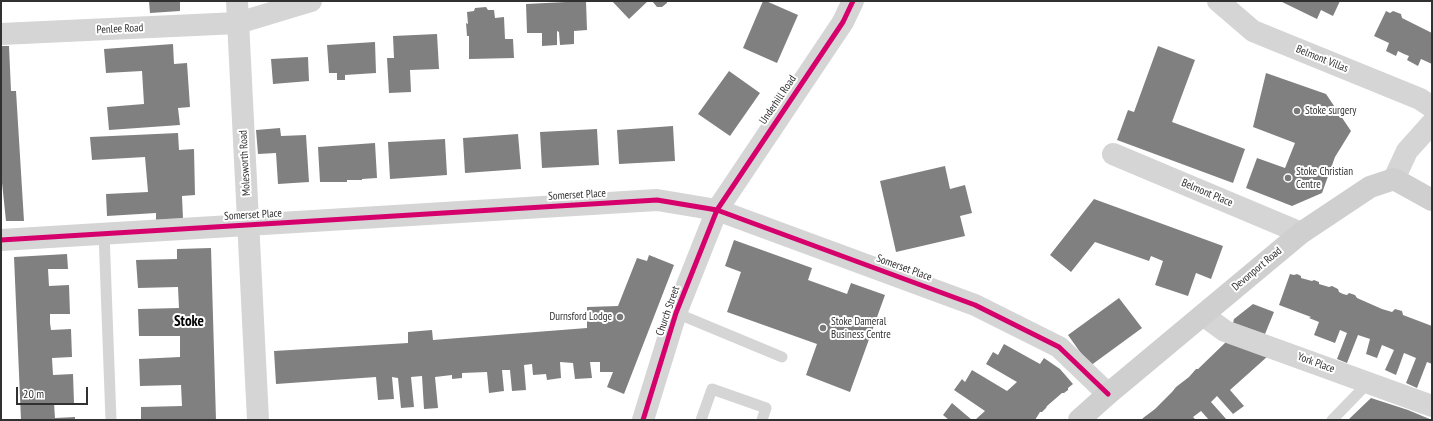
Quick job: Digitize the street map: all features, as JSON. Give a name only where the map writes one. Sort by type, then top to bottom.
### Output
[{"type":"main road","points":[[1394,179],[1432,200]]},
{"type":"main road","name":"Devonport Road","points":[[1079,420],[1108,394],[1301,233],[1370,187],[1394,179]]},
{"type":"street","name":"Molesworth Road","points":[[237,1],[258,420]]},
{"type":"street","name":"Penlee Road","points":[[1,34],[238,23],[311,1]]},
{"type":"street","name":"Underhill Road","points":[[717,210],[843,22],[853,1]]},
{"type":"street","name":"Belmont Villas","points":[[1218,1],[1253,31],[1420,99],[1432,107]]},
{"type":"street","points":[[1394,179],[1407,151],[1432,124]]},
{"type":"street","name":"Belmont Place","points":[[1113,154],[1301,233]]},
{"type":"street","name":"Somerset Place","points":[[1,240],[657,200],[717,210],[975,305],[1059,348],[1108,394]]},
{"type":"street","name":"Church Street","points":[[644,420],[676,313],[717,210]]},
{"type":"street","name":"York Place","points":[[1202,315],[1226,330],[1432,406]]},
{"type":"lane","points":[[104,233],[111,420]]},
{"type":"lane","points":[[676,313],[782,357]]},
{"type":"lane","points":[[1332,420],[1369,382]]},
{"type":"lane","points":[[701,420],[712,389],[766,408],[762,420]]},
{"type":"building","points":[[149,1],[180,1],[180,11],[150,13]]},
{"type":"building","points":[[586,1],[587,30],[574,31],[574,44],[560,45],[559,32],[557,31],[557,45],[542,46],[542,33],[527,33],[526,4]]},
{"type":"building","points":[[612,1],[648,1],[629,19]]},
{"type":"building","points":[[652,1],[667,1],[667,3],[662,7],[657,7]]},
{"type":"building","points":[[763,1],[798,15],[777,63],[743,48]]},
{"type":"building","points":[[1280,1],[1340,1],[1333,16],[1321,10],[1317,19]]},
{"type":"building","points":[[486,7],[488,10],[494,10],[495,18],[504,17],[505,39],[513,39],[514,58],[469,59],[469,36],[467,36],[466,23],[468,24],[467,12],[474,11],[475,8]]},
{"type":"building","points":[[1386,11],[1390,13],[1393,11],[1401,14],[1402,18],[1432,33],[1432,64],[1421,59],[1418,66],[1407,60],[1409,56],[1398,51],[1396,56],[1386,51],[1389,43],[1374,36]]},
{"type":"building","points":[[437,34],[439,69],[410,70],[411,92],[389,93],[387,58],[394,58],[393,36]]},
{"type":"building","points":[[375,42],[376,73],[345,75],[345,80],[337,80],[337,73],[329,73],[327,45]]},
{"type":"building","points":[[173,44],[174,64],[187,63],[190,107],[178,108],[180,125],[109,130],[107,107],[144,104],[142,71],[106,73],[104,49]]},
{"type":"building","points":[[1,46],[9,46],[11,91],[16,91],[24,221],[6,221],[1,173]]},
{"type":"building","points":[[1158,46],[1195,60],[1172,122],[1245,149],[1233,183],[1117,140],[1128,110],[1134,112]]},
{"type":"building","points":[[308,57],[309,81],[273,84],[271,59]]},
{"type":"building","points":[[729,71],[760,93],[730,136],[698,114]]},
{"type":"building","points":[[1266,73],[1326,94],[1351,131],[1335,157],[1322,193],[1292,206],[1246,188],[1257,158],[1285,168],[1295,143],[1253,127]]},
{"type":"building","points":[[673,126],[675,161],[619,164],[617,130]]},
{"type":"building","points":[[280,128],[281,136],[306,135],[309,182],[278,184],[276,153],[258,154],[256,130]]},
{"type":"building","points":[[597,129],[599,165],[542,168],[540,132]]},
{"type":"building","points":[[178,133],[179,150],[194,149],[195,195],[182,196],[183,219],[156,220],[156,213],[107,216],[106,194],[148,192],[145,157],[92,160],[90,137]]},
{"type":"building","points":[[518,134],[521,169],[465,173],[463,138]]},
{"type":"building","points":[[445,139],[447,175],[390,179],[388,142]]},
{"type":"building","points":[[375,143],[377,178],[347,180],[347,182],[320,182],[318,147]]},
{"type":"building","points":[[945,166],[950,189],[965,185],[972,213],[960,216],[965,236],[896,252],[880,181]]},
{"type":"building","points":[[1094,199],[1223,246],[1211,279],[1196,273],[1188,296],[1155,285],[1163,261],[1151,256],[1149,261],[1095,242],[1071,272],[1050,255]]},
{"type":"building","name":"Stoke Dameral Business Centre","points":[[734,240],[812,268],[808,280],[847,294],[851,283],[885,295],[850,392],[806,375],[817,344],[727,312],[741,272],[725,266]]},
{"type":"building","points":[[211,248],[216,420],[141,420],[141,407],[182,406],[181,385],[140,386],[139,359],[180,357],[180,336],[139,336],[138,309],[179,308],[178,287],[138,288],[136,260],[177,259],[177,249]]},
{"type":"building","points":[[67,254],[68,269],[48,269],[49,286],[69,285],[70,314],[50,314],[50,323],[51,330],[71,329],[72,357],[52,358],[53,375],[73,374],[74,403],[54,403],[55,418],[75,417],[75,420],[21,420],[14,257]]},
{"type":"building","points":[[649,255],[674,265],[624,394],[607,387],[613,372],[600,372],[600,362],[590,362],[592,378],[575,379],[573,363],[560,362],[561,378],[547,380],[546,374],[533,375],[532,364],[524,365],[526,390],[512,391],[510,370],[502,370],[504,391],[489,393],[487,372],[462,373],[462,378],[452,379],[452,375],[435,377],[438,408],[424,409],[422,376],[411,377],[414,407],[401,408],[398,378],[392,377],[394,399],[378,400],[376,377],[276,384],[274,351],[408,343],[408,332],[432,330],[433,340],[587,328],[587,307],[618,306],[637,258],[647,261]]},
{"type":"building","points":[[1290,274],[1297,274],[1301,276],[1301,278],[1312,281],[1314,280],[1319,282],[1319,284],[1329,287],[1332,286],[1343,294],[1347,295],[1349,293],[1355,295],[1357,298],[1382,309],[1392,312],[1395,309],[1402,311],[1403,315],[1432,326],[1432,364],[1427,362],[1417,388],[1406,383],[1416,358],[1404,353],[1396,375],[1385,370],[1394,350],[1382,345],[1377,358],[1366,354],[1370,339],[1358,335],[1347,363],[1337,359],[1347,333],[1340,330],[1335,343],[1314,335],[1319,322],[1309,318],[1311,317],[1279,305]]},
{"type":"building","points":[[1119,298],[1142,328],[1090,366],[1068,335]]},
{"type":"building","points":[[1253,304],[1274,312],[1265,334],[1233,323],[1234,319]]},
{"type":"building","points":[[1226,342],[1268,356],[1230,390],[1244,406],[1233,414],[1217,396],[1211,402],[1227,420],[1209,420],[1201,411],[1193,417],[1196,420],[1142,420],[1176,387],[1189,377],[1196,369],[1198,369]]},
{"type":"building","points":[[1004,344],[1040,364],[1044,358],[1060,369],[1073,384],[1068,388],[1068,390],[1062,393],[1042,412],[1040,412],[1035,420],[975,420],[985,411],[954,390],[962,379],[965,382],[972,370],[1007,391],[1017,382],[986,364],[993,352],[998,355]]},
{"type":"building","points":[[1371,398],[1408,410],[1432,420],[1348,420]]},
{"type":"building","points":[[952,403],[972,420],[949,420],[943,415]]},
{"type":"cycle path","points":[[643,420],[676,313],[717,210],[843,22],[853,1]]},
{"type":"cycle path","points":[[1,240],[657,200],[717,210],[975,305],[1059,347],[1108,394]]},
{"type":"place","name":"Stoke surgery","points":[[1297,111]]},
{"type":"place","name":"Stoke Christian Centre","points":[[1288,178]]},
{"type":"place","name":"Durnsford Lodge","points":[[620,317]]},
{"type":"place","name":"Stoke Dameral Business Centre","points":[[823,328]]},
{"type":"district","name":"Stoke","points":[[189,322]]}]
